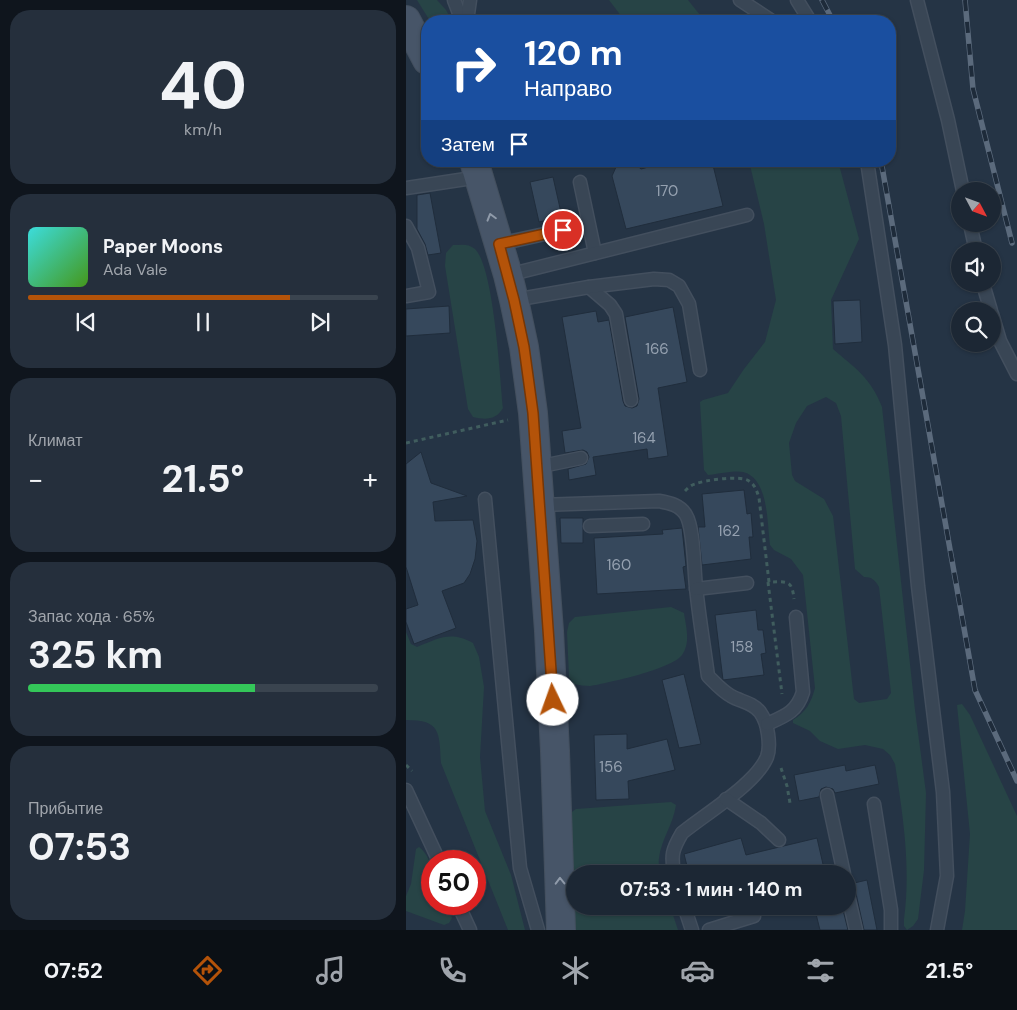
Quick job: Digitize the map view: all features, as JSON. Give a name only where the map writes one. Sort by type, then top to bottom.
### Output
[{"type":"main road","points":[[406,20],[421,49]]},
{"type":"main road","points":[[476,169],[511,287],[524,347],[533,413],[555,751],[561,930]]},
{"type":"lane","points":[[454,0],[460,15]]},
{"type":"lane","points":[[469,15],[470,0]]},
{"type":"lane","points":[[740,0],[763,15]]},
{"type":"lane","points":[[797,0],[806,15]]},
{"type":"lane","points":[[917,0],[948,120],[961,182]]},
{"type":"lane","points":[[868,167],[895,345],[918,586],[943,792],[947,876],[937,930]]},
{"type":"lane","points":[[406,188],[476,169]]},
{"type":"lane","points":[[580,182],[595,253]]},
{"type":"lane","points":[[511,287],[595,253],[747,215]]},
{"type":"lane","points":[[406,226],[418,248],[431,297],[406,296]]},
{"type":"lane","points":[[499,244],[563,230]]},
{"type":"lane","points":[[511,287],[589,287],[654,279],[669,280],[679,286],[689,304],[700,370]]},
{"type":"lane","points":[[589,287],[610,305],[616,314],[631,400]]},
{"type":"lane","points":[[1001,342],[1017,374]]},
{"type":"lane","points":[[537,467],[581,458]]},
{"type":"lane","points":[[485,499],[520,868],[538,930]]},
{"type":"lane","points":[[540,505],[659,501],[673,504],[680,508],[686,515],[690,525],[696,589],[708,676],[717,686],[732,697],[752,704],[761,713],[767,724],[768,756],[757,772],[682,833],[671,857],[672,865]]},
{"type":"lane","points":[[585,504],[594,526],[643,524]]},
{"type":"lane","points":[[696,589],[747,583]]},
{"type":"lane","points":[[767,724],[784,717],[796,708],[803,692],[796,616]]},
{"type":"lane","points":[[406,790],[434,850]]},
{"type":"lane","points":[[827,795],[842,865]]},
{"type":"lane","points":[[726,799],[760,823],[778,840]]},
{"type":"lane","points":[[874,804],[891,910],[891,930]]},
{"type":"lane","points":[[463,915],[470,930]]},
{"type":"lane","points":[[687,915],[692,930]]},
{"type":"lane","points":[[853,915],[856,930]]},
{"type":"lane","points":[[709,930],[754,916]]},
{"type":"path","points":[[406,443],[533,413]]},
{"type":"path","points":[[701,482],[742,478],[749,480],[754,485],[759,498],[784,717]]},
{"type":"path","points":[[762,583],[785,582]]},
{"type":"path","points":[[768,756],[782,769],[790,804]]},
{"type":"green space","points":[[417,0],[437,0],[449,15],[426,15]]},
{"type":"green space","points":[[609,0],[688,0],[700,15],[620,15]]},
{"type":"green space","points":[[750,167],[840,167],[859,239],[831,300],[833,349],[855,368],[873,388],[882,407],[915,710],[926,793],[924,870],[918,919],[907,930],[904,926],[907,880],[905,841],[895,764],[890,755],[883,749],[865,745],[838,749],[820,741],[810,731],[793,723],[793,720],[807,707],[815,688],[803,575],[791,559],[774,550],[770,545],[765,503],[758,483],[752,476],[743,472],[708,475],[704,470],[700,402],[728,393],[765,342],[776,300],[764,224]],"holes":[[[826,397],[836,403],[841,416],[855,569],[864,577],[873,579],[879,587],[891,693],[887,699],[859,703],[854,699],[833,516],[824,499],[795,481],[792,475],[789,443],[796,423],[807,406]]]},
{"type":"green space","points":[[453,245],[467,245],[475,249],[482,260],[487,278],[495,324],[503,408],[497,415],[490,418],[473,417],[468,409],[445,266],[446,253]]},
{"type":"green space","points":[[671,607],[684,613],[687,635],[685,650],[676,660],[639,675],[611,682],[590,686],[574,684],[569,677],[567,632],[569,623],[575,617]]},
{"type":"green space","points":[[406,632],[411,644],[417,647],[445,637],[458,637],[473,643],[479,657],[484,687],[480,757],[485,811],[511,875],[525,930],[508,930],[486,875],[486,850],[476,850],[441,763],[440,743],[436,730],[426,722],[406,720]]},
{"type":"green space","points":[[962,704],[970,715],[1017,816],[1017,930],[962,930],[970,834],[957,705]]},
{"type":"green space","points":[[671,802],[676,805],[660,851],[659,865],[569,865],[569,814],[576,809]]},
{"type":"green space","points":[[419,847],[422,850],[421,915],[451,915],[452,918],[449,923],[444,925],[406,911],[406,896],[411,884],[416,849]]},
{"type":"green space","points":[[570,915],[673,915],[678,930],[570,930]]},
{"type":"building","points":[[616,167],[639,167],[641,169],[648,167],[713,167],[723,206],[626,229],[612,176]]},
{"type":"building","points":[[553,177],[562,217],[539,222],[530,182]]},
{"type":"building","points":[[430,193],[441,253],[428,255],[425,244],[417,229],[417,195]]},
{"type":"building","points":[[860,300],[862,342],[835,344],[833,301]]},
{"type":"building","points":[[449,306],[450,333],[406,336],[406,309]]},
{"type":"building","points":[[673,307],[687,382],[658,388],[668,456],[648,459],[647,449],[593,457],[596,475],[569,480],[568,469],[586,464],[589,457],[587,452],[583,450],[565,453],[562,431],[581,428],[562,317],[596,311],[598,322],[609,320],[623,401],[625,406],[632,408],[637,406],[639,399],[625,317]]},
{"type":"building","points":[[421,452],[431,483],[467,496],[433,502],[435,521],[473,520],[477,541],[475,559],[470,574],[464,583],[442,591],[456,628],[414,644],[406,622],[406,609],[418,605],[406,567],[406,464]]},
{"type":"building","points":[[744,490],[747,514],[751,513],[753,537],[749,537],[751,559],[702,565],[698,527],[705,527],[702,494]]},
{"type":"building","points":[[560,518],[583,518],[583,543],[561,543]]},
{"type":"building","points":[[682,528],[686,566],[683,567],[686,589],[597,594],[594,538],[663,534],[662,530]]},
{"type":"building","points":[[756,610],[758,630],[763,630],[766,653],[761,654],[764,675],[723,680],[715,615]]},
{"type":"building","points":[[684,674],[701,744],[679,748],[662,680]]},
{"type":"building","points":[[627,734],[627,749],[667,739],[675,770],[628,781],[629,799],[596,800],[594,735]]},
{"type":"building","points":[[845,765],[846,771],[875,765],[879,784],[835,793],[833,789],[826,787],[821,789],[819,797],[799,801],[794,775]]},
{"type":"building","points":[[741,838],[746,855],[817,838],[823,865],[687,865],[684,854]]},
{"type":"building","points":[[867,880],[877,930],[864,930],[856,894],[856,883]]},
{"type":"building","points":[[816,915],[844,915],[848,930],[820,930]]},
{"type":"railway","points":[[822,0],[830,15]]},
{"type":"railway","points":[[965,0],[973,89],[1012,243]]},
{"type":"railway","points":[[882,167],[975,690],[1017,781]]},
{"type":"route","points":[[553,700],[533,413],[524,347],[499,244],[563,230]]}]
